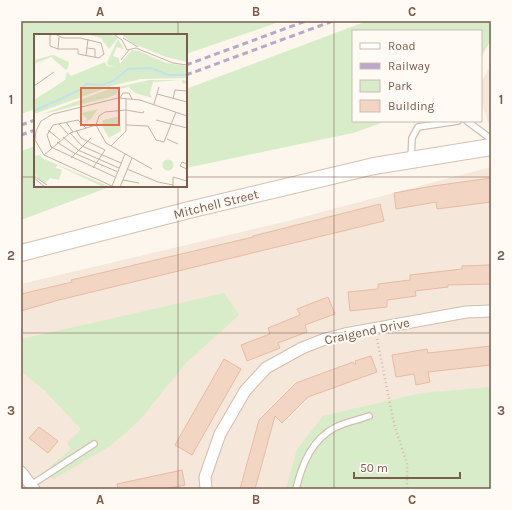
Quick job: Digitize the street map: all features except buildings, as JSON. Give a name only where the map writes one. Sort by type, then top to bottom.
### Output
[{"type":"street","name":"Mitchell Street","points":[[21,253],[374,166],[491,146]]},
{"type":"street","name":"Craigend Drive","points":[[206,489],[206,477],[220,434],[245,391],[266,368],[302,348],[325,339],[375,328],[466,312],[491,311]]},
{"type":"street","points":[[21,472],[32,487]]},
{"type":"lane","points":[[411,159],[412,138],[418,127],[451,122]]},
{"type":"lane","points":[[468,122],[491,139]]},
{"type":"lane","points":[[296,489],[309,453],[319,438],[336,427],[369,416]]},
{"type":"lane","points":[[32,487],[94,444]]},
{"type":"path","points":[[375,328],[394,424],[407,464],[407,489]]},
{"type":"shaded area","points":[[491,65],[491,130],[482,105],[482,80]]},
{"type":"shaded area","points":[[491,167],[491,489],[21,489],[21,284],[288,221]]},
{"type":"green space","points":[[21,21],[282,21],[187,54],[187,34],[34,34],[34,109],[21,114]]},
{"type":"green space","points":[[367,21],[491,21],[491,40],[482,55],[482,30],[352,30],[352,122],[384,122],[353,133],[187,168],[187,89]]},
{"type":"green space","points":[[34,146],[34,187],[109,187],[21,220],[21,151]]},
{"type":"green space","points":[[224,293],[239,315],[187,362],[138,422],[110,446],[54,479],[43,473],[71,449],[67,443],[81,429],[44,390],[21,371],[21,339]]},
{"type":"green space","points":[[491,387],[491,489],[286,489],[297,449],[323,416],[421,393]]},
{"type":"railway","points":[[187,65],[306,21]]},
{"type":"railway","points":[[187,75],[333,21]]},
{"type":"railway","points":[[21,125],[34,120]]},
{"type":"railway","points":[[21,135],[34,130]]}]
